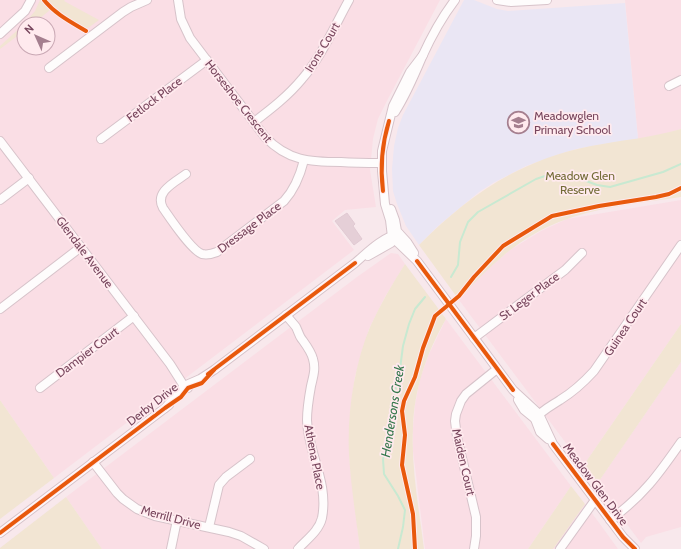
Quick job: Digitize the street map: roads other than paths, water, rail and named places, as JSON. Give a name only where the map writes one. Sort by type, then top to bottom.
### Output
[{"type":"street","points":[[0,34],[25,11],[31,0]]},
{"type":"street","points":[[49,68],[122,12],[147,0]]},
{"type":"street","name":"Horseshoe Crescent","points":[[178,0],[179,13],[190,38],[254,122],[279,149],[292,157],[304,160],[320,162],[382,163]]},
{"type":"street","name":"Irons Court","points":[[254,122],[286,96],[303,79],[318,58],[349,0]]},
{"type":"street","name":"Meadow Glen Drive","points":[[445,14],[450,0]]},
{"type":"street","name":"Meadow Glen Drive","points":[[455,0],[445,14],[423,55],[410,72],[396,99],[384,140],[382,163],[383,190],[394,215],[395,236],[411,247],[417,261],[513,390],[521,406],[538,417],[540,432],[553,444],[623,537],[635,549]]},
{"type":"street","points":[[496,0],[511,2],[547,0]]},
{"type":"street","name":"Fetlock Place","points":[[101,139],[207,60]]},
{"type":"street","points":[[669,86],[681,80]]},
{"type":"street","name":"Glendale Avenue","points":[[0,141],[187,386]]},
{"type":"street","name":"Dressage Place","points":[[186,174],[166,189],[160,197],[160,202],[162,208],[193,248],[200,253],[208,254],[217,252],[284,201],[297,183],[304,160]]},
{"type":"street","points":[[0,200],[29,178]]},
{"type":"street","name":"Derby Drive","points":[[0,533],[165,408],[187,386],[214,370],[355,263],[379,251],[395,236]]},
{"type":"street","name":"Guinea Court","points":[[538,417],[581,384],[601,362],[681,245]]},
{"type":"street","points":[[0,308],[81,247]]},
{"type":"street","name":"St Leger Place","points":[[474,338],[565,270],[582,253]]},
{"type":"street","name":"Dampier Court","points":[[40,388],[134,316]]},
{"type":"street","name":"Athena Place","points":[[284,317],[296,328],[300,337],[309,349],[314,361],[307,420],[310,441],[323,489],[320,522],[315,531],[298,549]]},
{"type":"street","name":"Maiden Court","points":[[474,549],[476,517],[457,437],[455,421],[458,408],[466,394],[497,369]]},
{"type":"street","points":[[610,520],[631,504],[648,488],[681,442]]},
{"type":"street","points":[[209,527],[219,485],[226,477],[250,459]]},
{"type":"street","name":"Merrill Drive","points":[[94,462],[117,493],[131,505],[145,513],[209,527],[241,536],[264,549]]},
{"type":"street","points":[[560,549],[596,500]]},
{"type":"street","points":[[171,549],[177,520]]},
{"type":"street","name":"Meadow Glen Drive","points":[[623,537],[628,549]]},
{"type":"waterway","name":"Hendersons Creek","points":[[451,277],[458,265],[460,242],[468,222],[478,212],[536,179],[554,173],[570,175],[597,185],[610,187],[663,172],[681,164]]},
{"type":"waterway","name":"Hendersons Creek","points":[[398,549],[405,510],[384,474],[383,459],[390,430],[390,415],[400,369],[403,346],[415,309],[425,297]]},
{"type":"place","name":"Meadowglen Primary School","points":[[518,122]]},
{"type":"park label","name":"Meadow Glen Reserve","points":[[580,182]]}]
